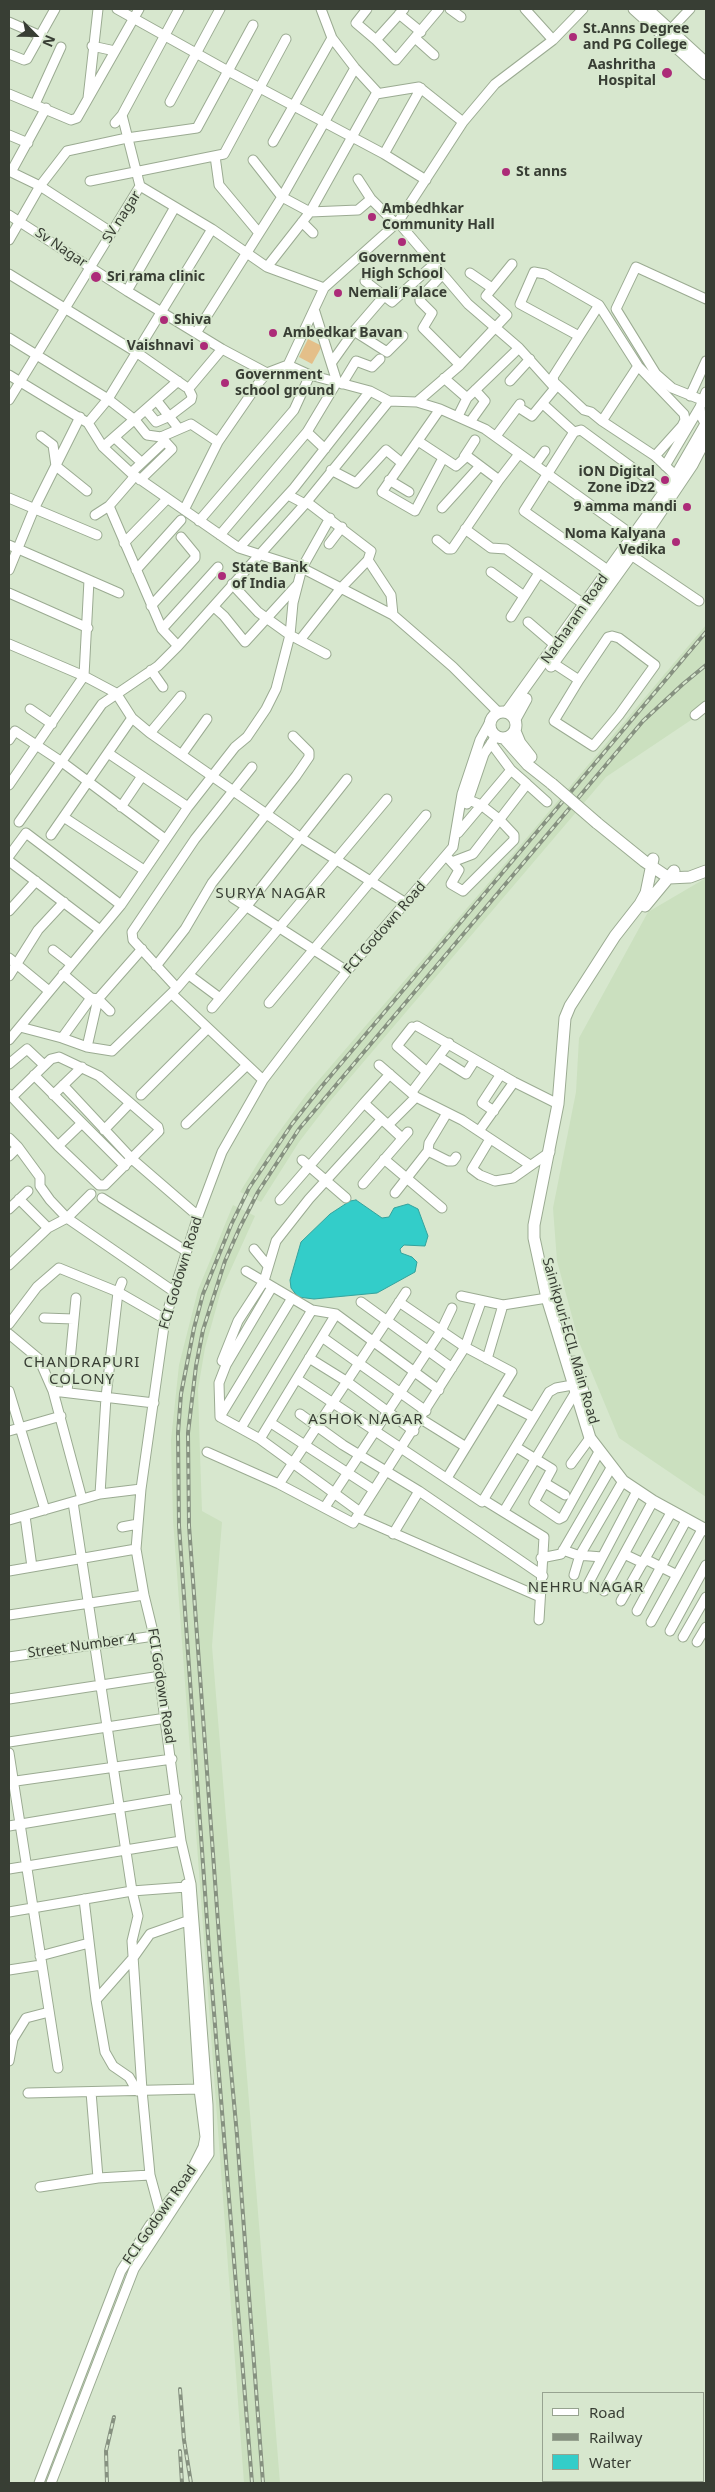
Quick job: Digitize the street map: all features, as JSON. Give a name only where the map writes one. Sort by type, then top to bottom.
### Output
[{"type":"main road","points":[[634,9],[703,66]]},
{"type":"main road","points":[[647,9],[671,28],[703,66]]},
{"type":"main road","name":"Nacharam Road","points":[[490,722],[509,718],[631,554],[637,538],[664,491],[676,476],[706,424]]},
{"type":"main road","name":"Nacharam Road","points":[[550,663],[556,646],[609,571],[637,538],[692,465],[706,438]]},
{"type":"main road","points":[[497,739],[511,736],[509,718]]},
{"type":"main road","points":[[509,718],[526,752],[554,782],[651,862],[672,874],[690,877],[706,871]]},
{"type":"main road","points":[[490,722],[492,731],[497,739],[528,765],[554,782]]},
{"type":"main road","name":"Sainikpuri-ECIL Main Road","points":[[651,862],[649,882],[640,904],[615,936],[570,1006],[563,1029],[558,1104],[534,1225],[536,1252],[548,1298],[576,1387],[601,1443],[615,1464],[643,1488],[705,1527]]},
{"type":"main road","points":[[672,874],[706,864]]},
{"type":"main road","name":"Sainikpuri-ECIL Main Road","points":[[672,874],[620,939],[577,1002],[571,1016],[565,1107],[540,1225],[553,1295],[590,1438],[611,1468],[623,1481],[653,1501],[705,1527]]},
{"type":"street","points":[[9,54],[24,60],[27,59],[55,9]]},
{"type":"street","points":[[88,102],[92,46],[98,9]]},
{"type":"street","points":[[117,9],[228,71],[354,137],[426,180]]},
{"type":"street","points":[[9,94],[75,120],[88,102],[139,9]]},
{"type":"street","points":[[115,123],[122,115],[179,9]]},
{"type":"street","points":[[170,102],[198,54],[220,9]]},
{"type":"street","points":[[320,9],[332,38],[355,68],[378,93]]},
{"type":"street","points":[[367,9],[356,23],[396,60],[439,9]]},
{"type":"street","points":[[450,9],[461,17]]},
{"type":"street","points":[[525,9],[553,40]]},
{"type":"street","points":[[184,510],[218,442],[267,373],[288,365],[324,288],[397,223],[464,122],[495,84],[553,40],[583,9]]},
{"type":"street","points":[[671,28],[690,9]]},
{"type":"street","points":[[376,40],[401,11],[434,55]]},
{"type":"street","points":[[9,22],[41,36]]},
{"type":"street","points":[[9,240],[40,186],[67,151],[127,138],[197,128],[252,25]]},
{"type":"street","points":[[272,142],[332,38]]},
{"type":"street","points":[[90,181],[215,156],[225,152],[286,39]]},
{"type":"street","points":[[92,46],[116,51]]},
{"type":"street","points":[[35,104],[61,47]]},
{"type":"street","points":[[196,333],[282,197],[355,68]]},
{"type":"street","points":[[378,93],[421,88],[464,122]]},
{"type":"street","points":[[384,154],[421,88]]},
{"type":"street","points":[[267,267],[310,212],[378,93]]},
{"type":"street","points":[[46,108],[10,172],[40,186],[110,232]]},
{"type":"street","points":[[122,115],[140,186]]},
{"type":"street","points":[[9,135],[28,143]]},
{"type":"street","points":[[215,156],[218,185],[259,233]]},
{"type":"street","points":[[253,160],[282,197],[310,212],[358,210],[371,199]]},
{"type":"street","points":[[358,180],[371,199],[397,223],[468,304],[519,348],[555,388],[531,417],[519,406],[496,436]]},
{"type":"street","name":"SV nagar","points":[[9,400],[19,381],[38,355],[91,268],[110,232],[140,186],[212,229],[267,267],[324,288]]},
{"type":"street","points":[[127,291],[175,207]]},
{"type":"street","name":"Sv Nagar","points":[[9,215],[127,291],[222,349],[267,373]]},
{"type":"street","points":[[302,222],[313,233]]},
{"type":"street","points":[[88,423],[108,400],[212,229]]},
{"type":"street","points":[[372,273],[365,281],[392,302],[434,264]]},
{"type":"street","points":[[417,402],[460,365],[507,315],[486,296],[512,264]]},
{"type":"street","points":[[703,400],[672,388],[656,374],[616,309],[636,267],[706,299]]},
{"type":"street","points":[[470,272],[492,288]]},
{"type":"street","points":[[579,336],[520,304],[534,272],[545,274],[599,305],[638,366],[684,414],[685,420],[655,456]]},
{"type":"street","points":[[9,274],[64,310],[136,352],[188,388],[192,396],[191,400],[170,416],[156,422],[146,410]]},
{"type":"street","points":[[442,274],[420,298],[420,301],[432,313],[423,328],[460,365]]},
{"type":"street","points":[[332,362],[354,331],[385,295]]},
{"type":"street","points":[[599,305],[552,377],[554,382],[584,410],[591,412],[655,456],[676,476]]},
{"type":"street","points":[[314,312],[339,383]]},
{"type":"street","points":[[354,331],[387,352],[403,336]]},
{"type":"street","points":[[9,338],[108,400],[135,420],[147,435],[163,439],[172,447],[171,450],[135,476],[109,506],[95,515]]},
{"type":"street","points":[[458,416],[467,398],[519,348]]},
{"type":"street","points":[[188,388],[222,349]]},
{"type":"street","points":[[220,536],[306,432],[356,360],[372,367],[380,359]]},
{"type":"street","points":[[510,381],[530,359]]},
{"type":"street","points":[[690,396],[706,361]]},
{"type":"street","points":[[288,365],[310,375],[370,392],[389,401],[417,402],[458,416],[496,436],[637,538]]},
{"type":"street","points":[[602,421],[638,366]]},
{"type":"street","points":[[9,375],[88,423],[102,447],[135,476],[239,548],[302,568],[393,615],[509,718]]},
{"type":"street","points":[[199,521],[294,410],[310,375]]},
{"type":"street","points":[[444,378],[467,398]]},
{"type":"street","points":[[102,447],[115,438],[178,381]]},
{"type":"street","points":[[470,422],[485,400],[475,390]]},
{"type":"street","points":[[239,548],[288,495],[370,392]]},
{"type":"street","points":[[703,400],[701,416],[706,424]]},
{"type":"street","points":[[665,466],[703,400]]},
{"type":"street","points":[[157,401],[179,429]]},
{"type":"street","points":[[19,822],[102,704],[151,670],[178,646],[306,503],[389,401]]},
{"type":"street","points":[[543,404],[574,432]]},
{"type":"street","points":[[440,409],[382,490],[383,493],[415,511],[443,458]]},
{"type":"street","points":[[9,570],[34,509],[80,417]]},
{"type":"street","points":[[135,476],[141,462],[163,439],[191,424],[218,442]]},
{"type":"street","points":[[609,571],[524,511],[549,475],[574,432],[581,430],[664,491]]},
{"type":"street","points":[[306,432],[325,449]]},
{"type":"street","points":[[41,436],[53,445],[56,466],[87,491]]},
{"type":"street","points":[[115,438],[141,462]]},
{"type":"street","points":[[418,441],[456,466],[476,440]]},
{"type":"street","points":[[331,470],[356,483],[386,450],[402,463]]},
{"type":"street","points":[[534,465],[545,450]]},
{"type":"street","points":[[437,540],[448,549],[452,549],[519,454]]},
{"type":"street","points":[[464,457],[467,456],[499,480]]},
{"type":"street","points":[[442,508],[480,466]]},
{"type":"street","points":[[390,480],[409,492]]},
{"type":"street","points":[[288,495],[306,503],[330,518],[371,548],[368,560],[341,588],[300,640]]},
{"type":"street","points":[[9,498],[97,535]]},
{"type":"street","points":[[124,543],[167,498]]},
{"type":"street","points":[[109,506],[150,606],[162,629],[178,646]]},
{"type":"street","points":[[9,1040],[121,905],[188,806],[235,747],[247,737],[266,709],[276,689],[290,635],[297,584],[302,568],[330,518]]},
{"type":"street","points":[[136,570],[181,520]]},
{"type":"street","points":[[329,544],[342,527]]},
{"type":"street","points":[[465,529],[491,548],[506,549],[585,605]]},
{"type":"street","points":[[150,606],[195,558],[195,554],[181,537]]},
{"type":"street","points":[[9,545],[119,593]]},
{"type":"street","points":[[631,554],[699,601]]},
{"type":"street","points":[[368,560],[391,595],[393,615]]},
{"type":"street","points":[[162,629],[218,567]]},
{"type":"street","points":[[491,572],[524,596]]},
{"type":"street","points":[[511,617],[539,573]]},
{"type":"street","points":[[9,785],[84,676],[89,580]]},
{"type":"street","points":[[232,584],[266,617],[290,635],[326,654]]},
{"type":"street","points":[[214,607],[245,642],[297,584]]},
{"type":"street","points":[[9,593],[88,628]]},
{"type":"street","points":[[528,622],[556,646]]},
{"type":"street","points":[[610,636],[619,638],[655,665],[619,715],[593,746],[554,721],[579,680],[610,636]]},
{"type":"street","points":[[9,644],[84,676],[116,694],[132,718],[150,733],[301,838],[406,903]]},
{"type":"street","points":[[550,663],[579,680]]},
{"type":"street","points":[[151,670],[163,687]]},
{"type":"street","points":[[150,733],[181,696]]},
{"type":"street","points":[[696,715],[706,706]]},
{"type":"street","points":[[30,709],[52,724]]},
{"type":"street","points":[[51,835],[65,818],[87,782],[132,718]]},
{"type":"street","points":[[182,754],[207,719]]},
{"type":"street","name":"FCI Godown Road","points":[[39,2483],[121,2271],[133,2249],[188,2177],[201,2154],[205,2137],[199,2089],[200,2046],[193,1898],[181,1841],[161,1676],[136,1548],[141,1489],[165,1319],[186,1251],[222,1152],[263,1080],[347,971],[406,903],[449,860],[461,809],[462,794],[482,734],[490,722]]},
{"type":"street","points":[[9,740],[15,732],[62,762],[165,839]]},
{"type":"street","points":[[156,966],[185,929],[212,883],[309,757],[309,752],[293,736]]},
{"type":"street","points":[[461,809],[469,800],[484,754],[497,739],[511,770],[547,802]]},
{"type":"street","points":[[108,753],[188,806]]},
{"type":"street","points":[[252,767],[195,839],[132,932],[133,940],[175,991],[208,1028],[246,1066],[263,1080]]},
{"type":"street","points":[[456,834],[511,770]]},
{"type":"street","points":[[121,807],[142,776]]},
{"type":"street","points":[[20,1027],[87,1047],[112,1050],[175,991],[246,907],[347,780]]},
{"type":"street","points":[[449,860],[473,854],[527,784]]},
{"type":"street","points":[[212,1008],[387,799]]},
{"type":"street","points":[[449,860],[459,870],[451,884],[463,891],[514,840],[514,835],[499,820],[481,806],[469,800]]},
{"type":"street","points":[[269,1003],[426,815]]},
{"type":"street","points":[[65,818],[144,870]]},
{"type":"street","points":[[9,856],[26,833],[121,905]]},
{"type":"street","points":[[9,861],[100,930]]},
{"type":"street","points":[[9,911],[36,880]]},
{"type":"street","points":[[233,898],[347,971]]},
{"type":"street","points":[[9,976],[38,930],[64,902]]},
{"type":"street","points":[[62,1038],[94,998],[142,949]]},
{"type":"street","points":[[53,950],[71,964]]},
{"type":"street","points":[[9,958],[49,991]]},
{"type":"street","points":[[63,974],[110,1011]]},
{"type":"street","points":[[188,975],[220,998]]},
{"type":"street","points":[[87,1047],[94,998]]},
{"type":"street","points":[[427,1072],[397,1046],[414,1026],[449,1043],[514,1082],[558,1104]]},
{"type":"street","points":[[141,1096],[208,1028]]},
{"type":"street","points":[[222,1361],[238,1321],[264,1281],[275,1251],[276,1241],[326,1180],[414,1095],[427,1072],[449,1043]]},
{"type":"street","points":[[9,1064],[27,1049],[44,1065]]},
{"type":"street","points":[[59,1057],[99,1076],[158,1127],[159,1131],[105,1185],[99,1185],[58,1146],[10,1095],[44,1065],[51,1059],[59,1057]]},
{"type":"street","points":[[439,1057],[466,1074],[475,1060]]},
{"type":"street","points":[[379,1064],[414,1095],[479,1131],[530,1165]]},
{"type":"street","points":[[186,1124],[246,1066]]},
{"type":"street","points":[[53,1095],[82,1067]]},
{"type":"street","points":[[280,1200],[390,1074]]},
{"type":"street","points":[[494,1111],[482,1103],[501,1074]]},
{"type":"street","points":[[34,1075],[125,1166]]},
{"type":"street","points":[[479,1131],[514,1082]]},
{"type":"street","points":[[63,1085],[132,1159],[198,1216]]},
{"type":"street","points":[[104,1130],[130,1103]]},
{"type":"street","points":[[363,1184],[405,1135],[385,1122],[364,1103]]},
{"type":"street","points":[[395,1193],[428,1150],[429,1143],[447,1113]]},
{"type":"street","points":[[58,1146],[82,1123]]},
{"type":"street","points":[[9,1138],[40,1177],[40,1186],[50,1200],[67,1218],[173,1291]]},
{"type":"street","points":[[490,1139],[472,1169],[480,1175],[495,1181],[513,1178],[550,1152]]},
{"type":"street","points":[[9,1156],[18,1148]]},
{"type":"street","points":[[428,1150],[448,1161],[456,1157]]},
{"type":"street","points":[[384,1159],[442,1208]]},
{"type":"street","points":[[302,1160],[346,1198]]},
{"type":"street","points":[[9,1209],[28,1191]]},
{"type":"street","points":[[9,1265],[48,1228],[67,1218],[91,1194]]},
{"type":"street","points":[[102,1198],[186,1251]]},
{"type":"street","points":[[19,1199],[48,1228]]},
{"type":"street","points":[[254,1249],[268,1266]]},
{"type":"street","points":[[9,1324],[37,1286],[60,1268],[118,1292],[165,1319]]},
{"type":"street","points":[[246,1271],[312,1310],[336,1314],[439,1390]]},
{"type":"street","points":[[100,1494],[106,1396],[118,1292],[122,1282]]},
{"type":"street","points":[[220,1416],[219,1383],[226,1365],[272,1287]]},
{"type":"street","points":[[279,1484],[406,1292]]},
{"type":"street","points":[[461,1296],[481,1302],[503,1304],[548,1298]]},
{"type":"street","points":[[67,1392],[76,1298]]},
{"type":"street","points":[[220,1416],[292,1298]]},
{"type":"street","points":[[361,1302],[452,1368]]},
{"type":"street","points":[[399,1302],[465,1347],[512,1372],[447,1478]]},
{"type":"street","points":[[207,1452],[279,1484],[353,1523],[414,1431],[465,1347],[481,1302]]},
{"type":"street","points":[[487,1359],[503,1304]]},
{"type":"street","points":[[325,1507],[413,1370],[441,1331],[452,1308]]},
{"type":"street","points":[[241,1428],[312,1310]]},
{"type":"street","points":[[260,1439],[336,1314]]},
{"type":"street","points":[[44,1318],[74,1319]]},
{"type":"street","points":[[9,1334],[39,1359],[53,1391],[61,1416],[77,1500],[87,1602],[132,1891],[138,1916],[132,1941],[140,2090],[150,2175],[160,2212]]},
{"type":"street","points":[[322,1337],[426,1411]]},
{"type":"street","points":[[309,1358],[388,1410],[414,1431]]},
{"type":"street","points":[[297,1379],[447,1478],[479,1502],[484,1500],[549,1392],[556,1388],[576,1387]]},
{"type":"street","points":[[504,1511],[576,1387]]},
{"type":"street","points":[[9,1391],[45,1510]]},
{"type":"street","points":[[53,1391],[154,1403]]},
{"type":"street","points":[[496,1398],[533,1417]]},
{"type":"street","points":[[300,1414],[359,1455],[419,1491],[543,1576]]},
{"type":"street","points":[[9,1431],[61,1416]]},
{"type":"street","points":[[220,1416],[260,1439],[294,1463],[358,1514],[393,1534],[540,1597]]},
{"type":"street","points":[[421,1419],[466,1447]]},
{"type":"street","points":[[271,1423],[374,1490]]},
{"type":"street","points":[[571,1464],[590,1438]]},
{"type":"street","points":[[516,1447],[552,1469],[534,1504],[560,1519],[599,1452]]},
{"type":"street","points":[[542,1558],[561,1554],[611,1468]]},
{"type":"street","points":[[574,1575],[580,1555],[623,1481]]},
{"type":"street","points":[[545,1483],[565,1494]]},
{"type":"street","points":[[9,1520],[100,1494],[141,1489]]},
{"type":"street","points":[[393,1534],[419,1491]]},
{"type":"street","points":[[586,1588],[637,1491]]},
{"type":"street","points":[[484,1500],[544,1537],[540,1620]]},
{"type":"street","points":[[604,1591],[653,1501]]},
{"type":"street","points":[[621,1601],[672,1510]]},
{"type":"street","points":[[25,1516],[32,1567]]},
{"type":"street","points":[[638,1611],[687,1519]]},
{"type":"street","points":[[122,1527],[138,1524]]},
{"type":"street","points":[[651,1622],[705,1527]]},
{"type":"street","points":[[9,1571],[136,1548]]},
{"type":"street","points":[[564,1550],[580,1555],[602,1558]]},
{"type":"street","points":[[624,1554],[661,1567],[677,1575]]},
{"type":"street","points":[[670,1631],[703,1577],[706,1565]]},
{"type":"street","points":[[9,1615],[144,1595]]},
{"type":"street","points":[[683,1637],[706,1597]]},
{"type":"street","points":[[697,1642],[706,1627]]},
{"type":"street","name":"Street Number 4","points":[[9,1657],[94,1643],[154,1636]]},
{"type":"street","points":[[9,1699],[161,1676]]},
{"type":"street","points":[[9,1742],[107,1725],[166,1718]]},
{"type":"street","points":[[9,1753],[11,1782],[21,1823],[40,1960],[58,2068]]},
{"type":"street","points":[[11,1782],[172,1759]]},
{"type":"street","points":[[9,1826],[177,1798]]},
{"type":"street","points":[[9,1869],[181,1841]]},
{"type":"street","name":"FCI Godown Road","points":[[51,2483],[134,2269],[209,2154],[210,2135],[188,1921],[186,1887],[188,1874]]},
{"type":"street","points":[[9,1912],[132,1891],[186,1887]]},
{"type":"street","points":[[84,1900],[96,2000],[107,2059],[113,2066],[129,2077],[140,2090]]},
{"type":"street","points":[[96,2000],[133,1958],[150,1934],[188,1921]]},
{"type":"street","points":[[9,1970],[89,1943]]},
{"type":"street","points":[[9,2061],[13,2039],[26,2018],[49,2012]]},
{"type":"street","points":[[28,2093],[199,2089]]},
{"type":"street","points":[[91,2092],[98,2178]]},
{"type":"street","points":[[40,2187],[98,2178],[150,2175]]},
{"type":"street","points":[[52,2446],[64,2451]]},
{"type":"shaded area","points":[[308,339],[322,346],[312,364],[299,357]]},
{"type":"shaded area","points":[[706,625],[706,710],[606,777],[332,1099],[299,1142],[261,1202],[240,1192],[266,1150],[306,1095],[492,879]]},
{"type":"shaded area","points":[[706,878],[706,1497],[619,1438],[579,1342],[557,1261],[553,1208],[576,1092],[579,1038],[648,912]]},
{"type":"shaded area","points":[[233,1205],[255,1216],[221,1291],[205,1348],[198,1389],[202,1511],[222,1522],[212,1646],[280,2483],[244,2483],[173,1520],[171,1440],[179,1365],[198,1290]]},
{"type":"water","points":[[356,1200],[382,1218],[389,1217],[394,1208],[408,1204],[418,1209],[428,1236],[425,1246],[404,1245],[400,1249],[401,1253],[412,1257],[417,1262],[415,1272],[377,1293],[314,1299],[298,1297],[291,1288],[290,1280],[301,1242],[330,1214],[350,1201]]},
{"type":"railway","points":[[252,2483],[210,1963],[179,1526],[178,1433],[181,1394],[194,1328],[203,1294],[231,1225],[249,1188],[292,1124],[322,1086],[706,632]]},
{"type":"railway","points":[[263,2483],[237,2135],[221,1963],[189,1526],[188,1433],[196,1366],[203,1330],[225,1261],[240,1227],[258,1192],[299,1129],[643,721],[706,665]]},
{"type":"railway","points":[[180,2389],[184,2440],[191,2483]]},
{"type":"railway","points":[[107,2483],[106,2451],[114,2417]]},
{"type":"railway","points":[[180,2451],[182,2483]]},
{"type":"place","name":"St.Anns Degree and PG College","points":[[573,37]]},
{"type":"place","name":"Aashritha Hospital","points":[[667,73]]},
{"type":"place","name":"St anns","points":[[506,172]]},
{"type":"place","name":"Ambedhkar Community Hall","points":[[372,217]]},
{"type":"place","name":"Government High School","points":[[402,242]]},
{"type":"place","name":"Sri rama clinic","points":[[96,277]]},
{"type":"place","name":"Nemali Palace","points":[[338,293]]},
{"type":"place","name":"Shiva","points":[[164,320]]},
{"type":"place","name":"Ambedkar Bavan","points":[[273,333]]},
{"type":"place","name":"Vaishnavi","points":[[204,346]]},
{"type":"place","name":"Government school ground","points":[[225,383]]},
{"type":"place","name":"iON Digital Zone iDz2","points":[[665,480]]},
{"type":"place","name":"9 amma mandi","points":[[687,507]]},
{"type":"place","name":"Noma Kalyana Vedika","points":[[676,542]]},
{"type":"place","name":"State Bank of India","points":[[222,576]]},
{"type":"district","name":"SURYA NAGAR","points":[[271,894]]},
{"type":"district","name":"CHANDRAPURI COLONY","points":[[82,1372]]},
{"type":"district","name":"ASHOK NAGAR","points":[[366,1420]]},
{"type":"district","name":"NEHRU NAGAR","points":[[586,1588]]}]
